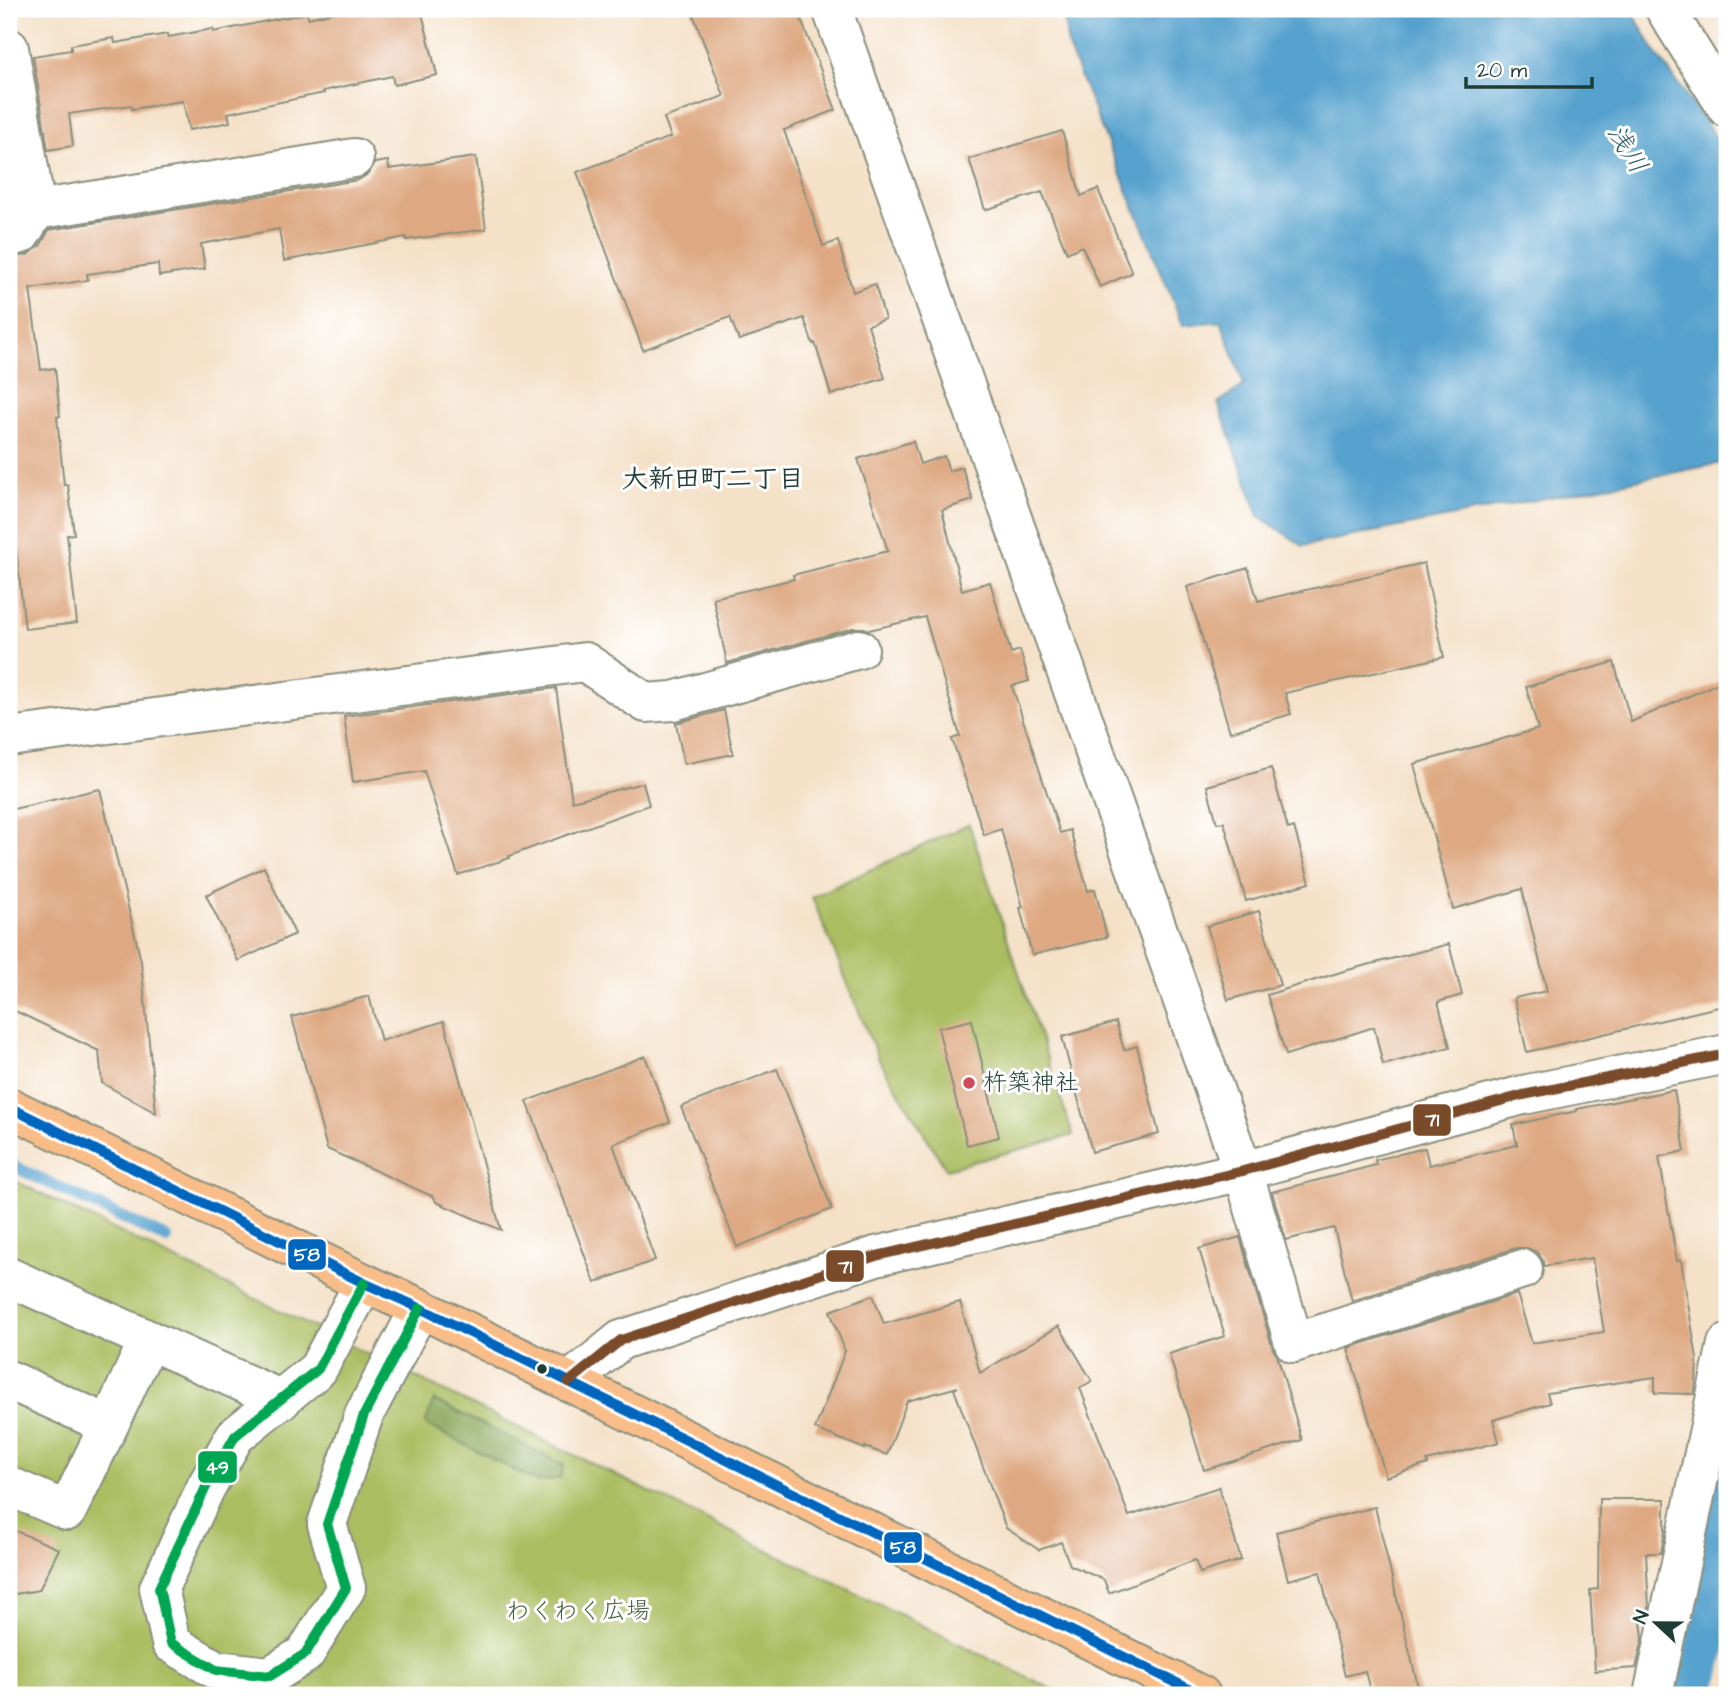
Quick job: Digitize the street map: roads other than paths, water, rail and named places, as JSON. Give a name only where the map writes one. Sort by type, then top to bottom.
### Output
[{"type":"highway","points":[[9,1107],[1201,1695]]},
{"type":"street","points":[[832,9],[1243,1171],[1294,1343],[1523,1269]]},
{"type":"street","points":[[1665,9],[1727,108]]},
{"type":"street","points":[[9,48],[36,210],[21,234],[9,237]]},
{"type":"street","points":[[36,210],[354,158]]},
{"type":"street","points":[[9,737],[585,662],[646,703],[673,701],[859,649]]},
{"type":"street","points":[[569,1382],[621,1340],[876,1256],[1243,1171],[1523,1095],[1727,1054]]},
{"type":"street","points":[[9,1277],[282,1400]]},
{"type":"street","points":[[364,1283],[318,1369],[235,1436],[206,1487],[159,1588],[171,1643],[216,1670],[271,1675],[305,1654],[346,1588],[327,1524],[364,1415],[420,1308]]},
{"type":"street","points":[[9,1486],[67,1511],[148,1341]]},
{"type":"street","points":[[1653,1695],[1727,1344]]},
{"type":"street","points":[[9,1380],[109,1425]]},
{"type":"water","name":"浅川","points":[[1063,9],[1631,9],[1652,47],[1727,153],[1727,462],[1303,546],[1259,516],[1218,403],[1244,385],[1221,321],[1183,325],[1068,47]]},
{"type":"waterway","points":[[9,1164],[166,1238]]},
{"type":"waterway","points":[[1677,1695],[1727,1471]]},
{"type":"place","name":"杵築神社","points":[[969,1083]]},
{"type":"district","name":"大新田町二丁目","points":[[713,479]]},
{"type":"park label","name":"わくわく広場","points":[[578,1611]]}]
